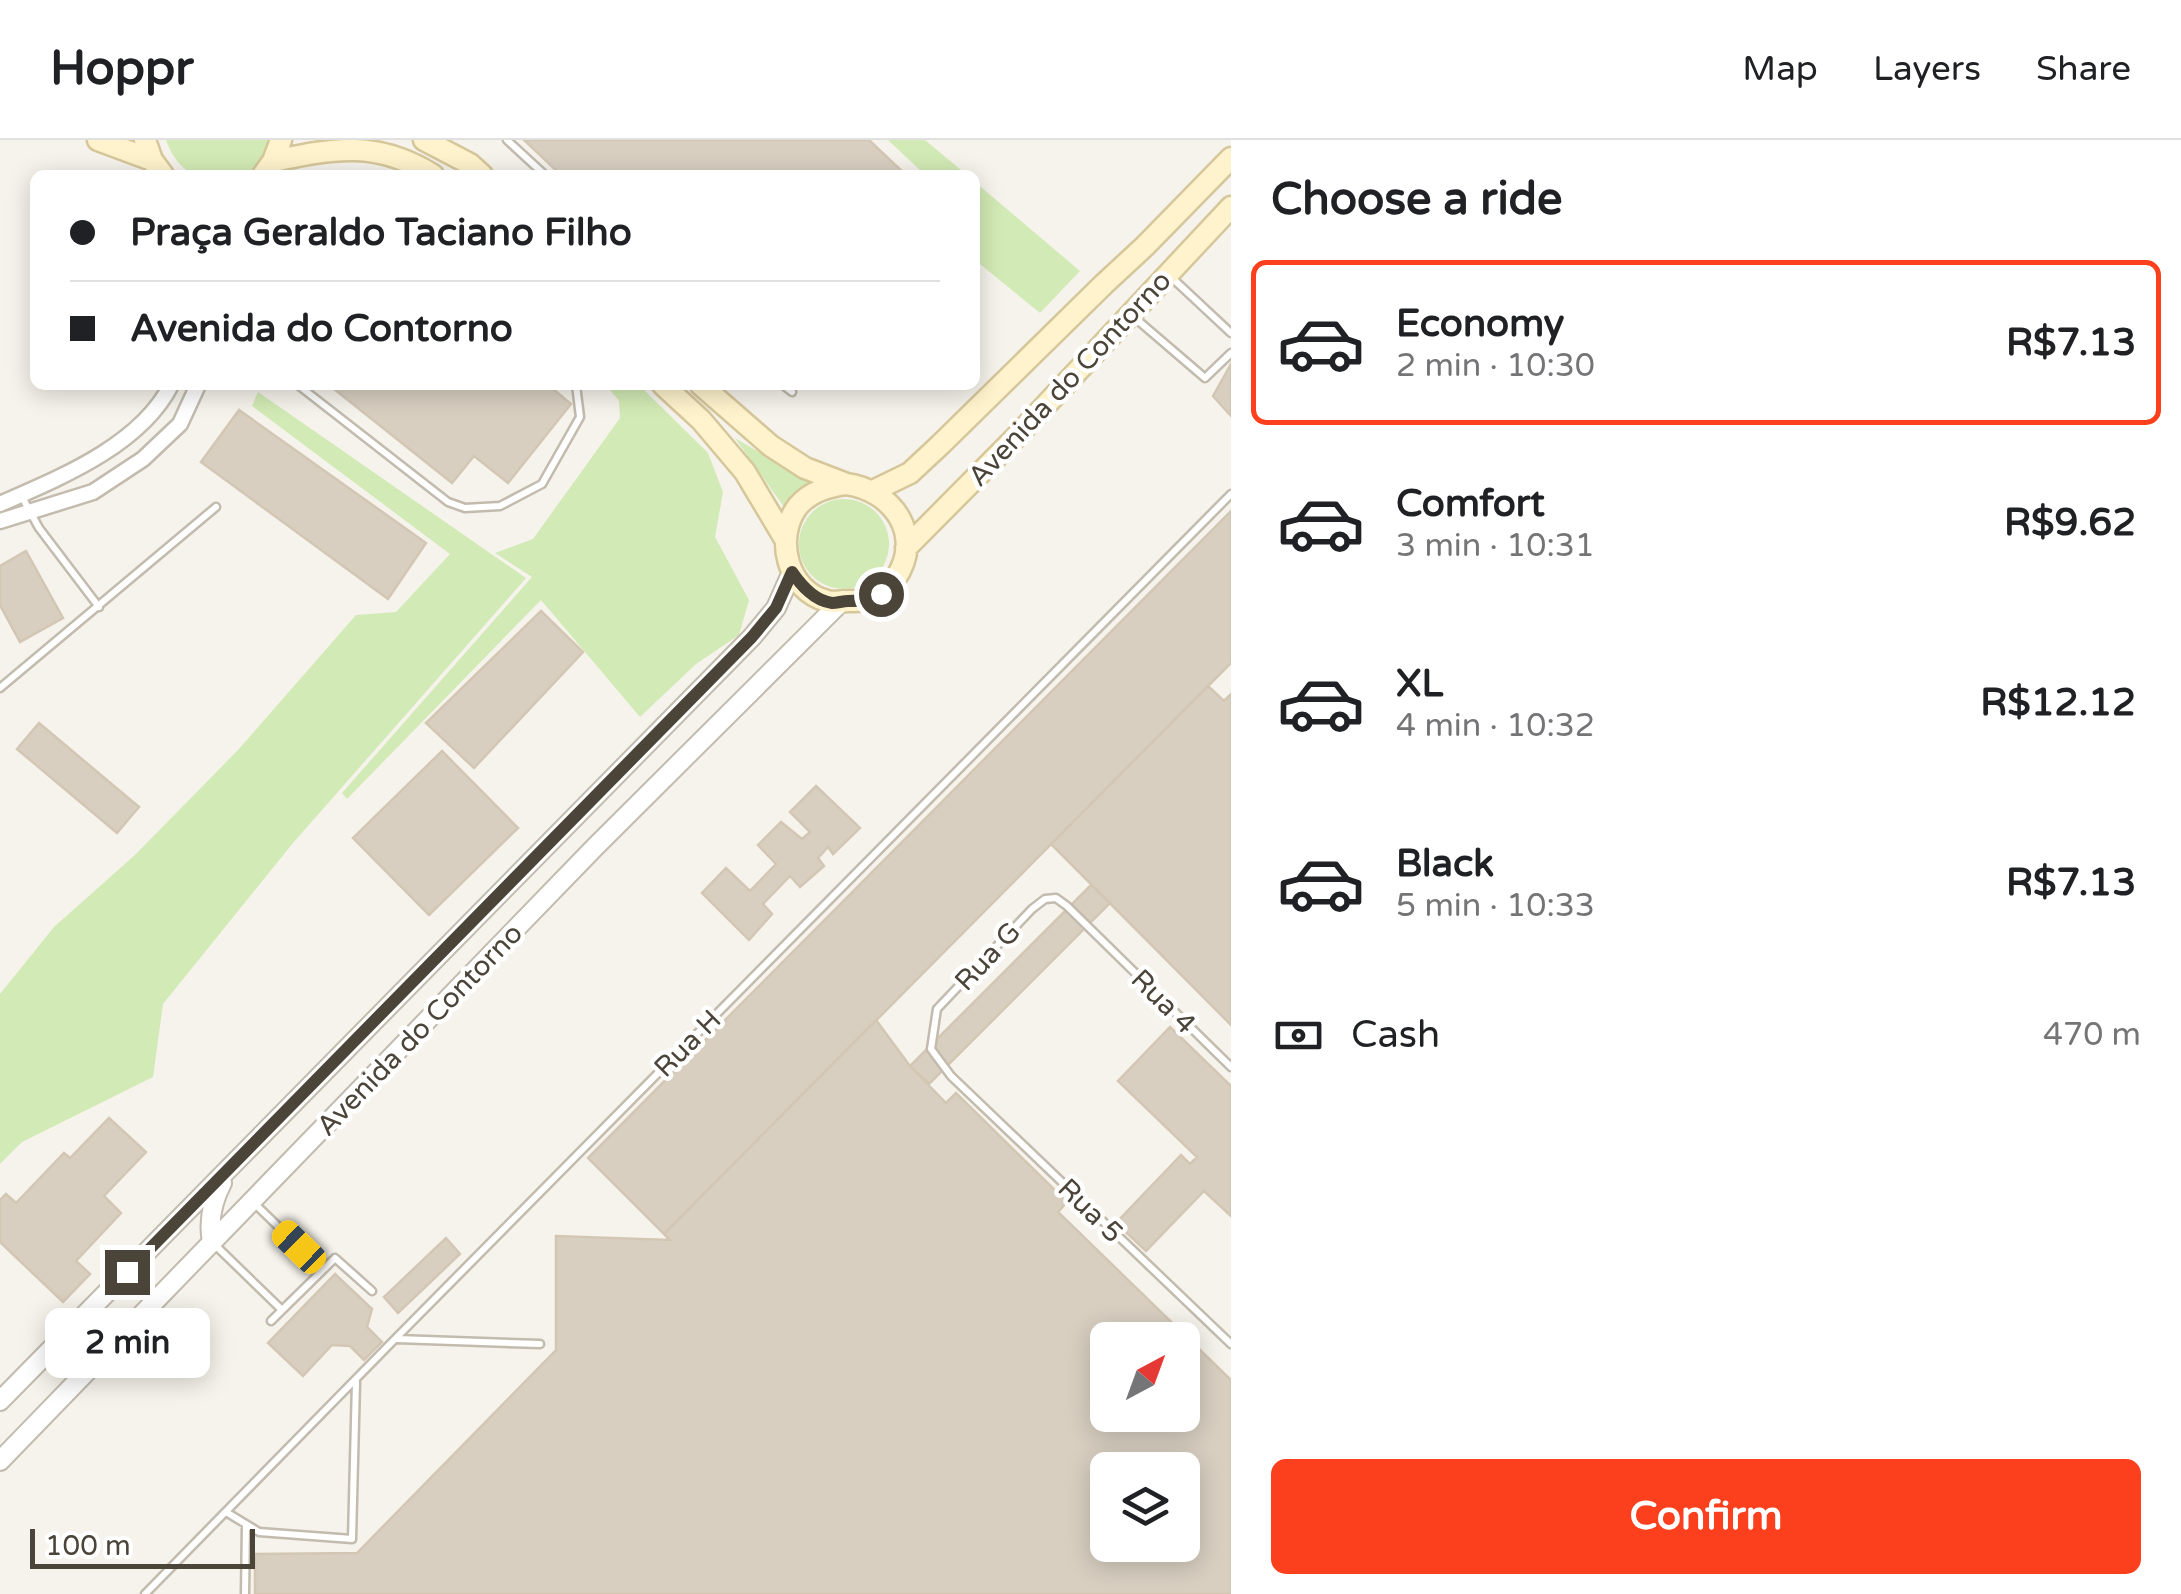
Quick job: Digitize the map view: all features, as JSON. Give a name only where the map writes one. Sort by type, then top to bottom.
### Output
[{"type":"main road","points":[[98,140],[153,158]]},
{"type":"main road","points":[[267,170],[281,140]]},
{"type":"main road","points":[[424,140],[477,170]]},
{"type":"main road","points":[[270,170],[350,146],[378,150],[426,170]]},
{"type":"main road","name":"Avenida do Contorno","points":[[873,491],[910,473],[1231,158]]},
{"type":"main road","name":"Avenida do Contorno","points":[[906,548],[1016,438],[1168,274],[1226,219]]},
{"type":"main road","points":[[669,390],[745,472],[785,539]]},
{"type":"main road","points":[[709,390],[771,446],[804,468],[873,491],[898,514],[906,548],[894,582],[864,602],[830,603],[802,586],[792,572],[785,539],[798,506],[828,486],[846,484]]},
{"type":"street","points":[[0,504],[59,478],[127,437],[162,403],[168,390]]},
{"type":"street","points":[[0,520],[92,492],[143,459],[180,424],[196,390]]},
{"type":"street","name":"Avenida do Contorno","points":[[0,1401],[752,637],[776,608],[792,572]]},
{"type":"street","name":"Avenida do Contorno","points":[[0,1461],[595,848],[842,600]]},
{"type":"street","points":[[212,1242],[211,1213],[229,1169]]},
{"type":"lane","points":[[507,140],[540,170]]},
{"type":"lane","points":[[1168,274],[1231,333]]},
{"type":"lane","points":[[1130,314],[1205,378]]},
{"type":"lane","points":[[1195,385],[1231,354]]},
{"type":"lane","points":[[304,390],[448,502],[465,508],[500,506],[542,484],[580,417],[577,390]]},
{"type":"lane","name":"Rua H","points":[[146,1594],[1231,494]]},
{"type":"lane","points":[[22,495],[39,528],[99,607]]},
{"type":"lane","points":[[0,688],[216,506]]},
{"type":"lane","name":"Rua G","points":[[950,1076],[931,1049],[937,1009],[1032,908],[1056,898],[1097,935]]},
{"type":"lane","name":"Rua 4","points":[[1097,935],[1231,1067]]},
{"type":"lane","name":"Rua 5","points":[[950,1076],[1231,1344]]},
{"type":"lane","points":[[252,1201],[322,1269]]},
{"type":"lane","points":[[212,1242],[282,1310]]},
{"type":"lane","points":[[271,1322],[334,1259],[372,1291]]},
{"type":"lane","points":[[395,1338],[540,1344]]},
{"type":"lane","points":[[226,1512],[258,1532],[352,1538],[356,1379]]},
{"type":"lane","points":[[245,1594],[246,1524]]},
{"type":"green space","points":[[166,140],[273,140],[264,160],[253,170],[187,170]]},
{"type":"green space","points":[[888,140],[925,140],[961,170],[920,170]]},
{"type":"green space","points":[[980,186],[1080,271],[1040,313],[980,264]]},
{"type":"green space","points":[[610,390],[644,390],[708,453],[723,492],[715,537],[749,600],[739,635],[696,664],[640,717],[541,600],[347,799],[342,793],[532,577],[495,553],[533,539],[620,418],[619,401]]},
{"type":"green space","points":[[258,392],[526,578],[293,843],[163,1004],[153,1077],[22,1142],[0,1164],[0,994],[54,927],[135,855],[238,750],[356,615],[396,612],[450,554],[252,406]]},
{"type":"green space","points":[[735,438],[810,482],[784,507]]},
{"type":"green space","points":[[844,499],[876,512],[889,544],[876,576],[844,589],[812,576],[799,544],[812,512]]},
{"type":"building","points":[[524,140],[869,140],[901,170],[556,170]]},
{"type":"building","points":[[1231,364],[1231,416],[1213,396]]},
{"type":"building","points":[[335,390],[554,390],[571,404],[508,483],[474,456],[452,483]]},
{"type":"building","points":[[239,410],[426,543],[388,599],[201,462]]},
{"type":"building","points":[[1231,511],[1231,663],[664,1234],[588,1158]]},
{"type":"building","points":[[26,551],[63,618],[20,642],[0,605],[0,566]]},
{"type":"building","points":[[541,611],[583,652],[474,768],[426,723]]},
{"type":"building","points":[[1208,686],[1224,701],[1231,694],[1231,1025],[1051,844]]},
{"type":"building","points":[[39,723],[139,807],[117,833],[17,749]]},
{"type":"building","points":[[442,751],[518,828],[429,915],[353,838]]},
{"type":"building","points":[[816,786],[860,828],[833,854],[828,847],[818,858],[824,866],[800,887],[790,876],[763,904],[772,914],[749,940],[702,893],[726,868],[750,891],[776,864],[758,845],[781,822],[802,839],[810,832],[790,812]]},
{"type":"building","points":[[1091,885],[1110,903],[929,1084],[910,1066]]},
{"type":"building","points":[[876,1020],[910,1066],[946,1103],[956,1093],[1067,1202],[1058,1212],[1171,1322],[1090,1322],[1090,1432],[1200,1432],[1200,1350],[1231,1380],[1231,1594],[255,1594],[255,1554],[357,1553],[556,1350],[556,1236],[670,1240],[664,1234]]},
{"type":"building","points":[[1170,1027],[1231,1086],[1231,1216],[1204,1191],[1146,1251],[1116,1223],[1181,1155],[1190,1164],[1197,1157],[1118,1081]]},
{"type":"building","points":[[109,1118],[146,1152],[104,1196],[121,1213],[76,1261],[90,1274],[63,1302],[0,1242],[0,1200],[6,1194],[16,1203],[64,1153],[70,1158]]},
{"type":"building","points":[[446,1238],[460,1254],[398,1313],[384,1297]]},
{"type":"building","points":[[335,1274],[372,1309],[367,1327],[382,1342],[364,1360],[350,1346],[332,1345],[303,1376],[268,1343]]},
{"type":"route","points":[[127,1272],[752,637],[776,608],[792,572],[802,586],[830,603],[864,602],[881,594]]}]
